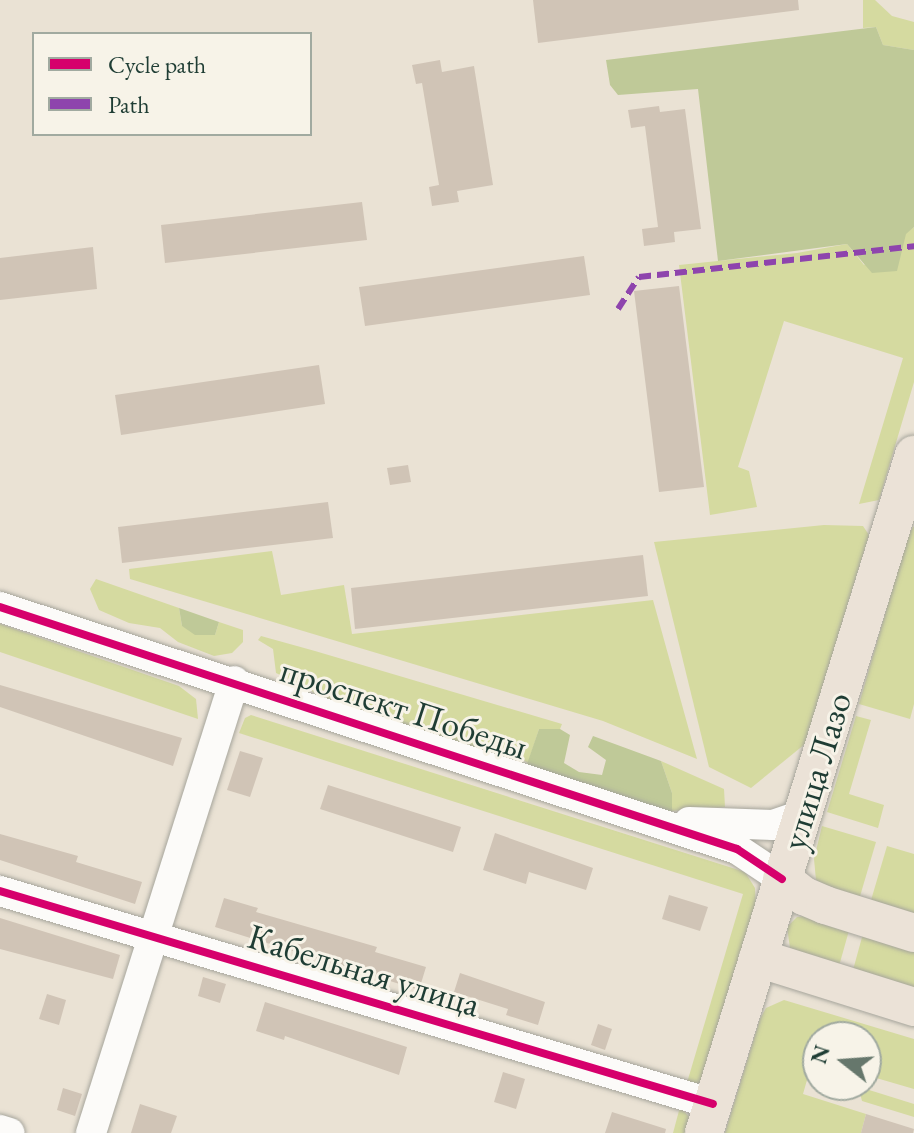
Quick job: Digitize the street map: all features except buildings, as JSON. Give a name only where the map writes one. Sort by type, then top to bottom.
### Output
[{"type":"main road","name":"улица Лазо","points":[[708,1118],[805,814],[914,455]]},
{"type":"main road","name":"проспект Победы","points":[[782,879],[804,896],[825,905],[914,933]]},
{"type":"main road","points":[[758,958],[914,1007]]},
{"type":"street","name":"проспект Победы","points":[[0,607],[234,681],[737,849],[782,879]]},
{"type":"street","points":[[91,1133],[234,681]]},
{"type":"street","name":"проспект Победы","points":[[655,821],[773,825],[805,814]]},
{"type":"street","name":"Кабельная улица","points":[[0,891],[154,937],[708,1118]]},
{"type":"street","points":[[0,1130],[10,1133]]},
{"type":"green space","points":[[863,0],[875,0],[892,16],[914,22],[914,50],[883,45],[876,27],[863,28]]},
{"type":"green space","points":[[876,27],[883,45],[914,50],[914,227],[906,234],[897,271],[872,273],[847,244],[718,261],[698,89],[618,95],[610,85],[606,60]]},
{"type":"green space","points":[[914,227],[914,382],[879,500],[859,504],[903,358],[784,321],[738,467],[749,471],[757,507],[710,515],[679,265],[797,253],[847,244],[864,265]]},
{"type":"green space","points":[[824,525],[863,526],[869,535],[805,744],[751,788],[709,767],[654,542]]},
{"type":"green space","points":[[914,526],[914,704],[910,719],[859,704],[908,535]]},
{"type":"green space","points":[[272,551],[281,595],[344,585],[352,634],[653,600],[697,759],[603,721],[130,579],[129,569]]},
{"type":"green space","points":[[96,579],[179,608],[182,626],[215,635],[219,622],[243,630],[243,642],[232,653],[214,656],[178,642],[160,628],[129,623],[99,610],[90,589]]},
{"type":"green space","points":[[179,608],[219,622],[215,635],[195,635],[182,626]]},
{"type":"green space","points":[[0,624],[179,686],[196,699],[198,719],[0,652]]},
{"type":"green space","points":[[261,636],[562,724],[560,729],[539,729],[528,763],[507,751],[494,749],[482,755],[322,701],[310,689],[276,673],[273,649],[258,640]]},
{"type":"green space","points":[[251,715],[745,872],[755,888],[756,910],[703,1082],[686,1086],[743,894],[239,733],[245,718]]},
{"type":"green space","points":[[856,716],[871,720],[849,794],[884,805],[878,828],[827,812]]},
{"type":"green space","points":[[539,729],[560,729],[570,735],[564,763],[579,772],[602,775],[606,760],[588,747],[593,736],[661,761],[672,793],[672,811],[656,813],[525,770]]},
{"type":"green space","points":[[661,761],[724,789],[725,807],[672,811],[672,793]]},
{"type":"green space","points":[[822,826],[876,842],[858,903],[816,880],[814,859]]},
{"type":"green space","points":[[887,846],[914,854],[914,921],[869,907]]},
{"type":"green space","points":[[806,916],[850,927],[839,966],[790,948],[787,927],[797,917]]},
{"type":"green space","points":[[864,930],[914,946],[914,990],[853,970]]},
{"type":"green space","points":[[784,1000],[854,1021],[802,1021],[802,1101],[825,1101],[866,1114],[861,1133],[725,1133],[766,1008]]},
{"type":"green space","points":[[882,1029],[914,1039],[914,1089],[882,1080]]},
{"type":"green space","points":[[882,1094],[914,1104],[914,1117],[862,1101],[882,1101]]},
{"type":"green space","points":[[680,1107],[692,1120],[690,1133],[673,1133]]},
{"type":"marked path","points":[[618,309],[639,277],[914,246]]},
{"type":"cycle path","points":[[0,607],[737,849],[782,879]]},
{"type":"cycle path","points":[[0,891],[713,1104]]}]
